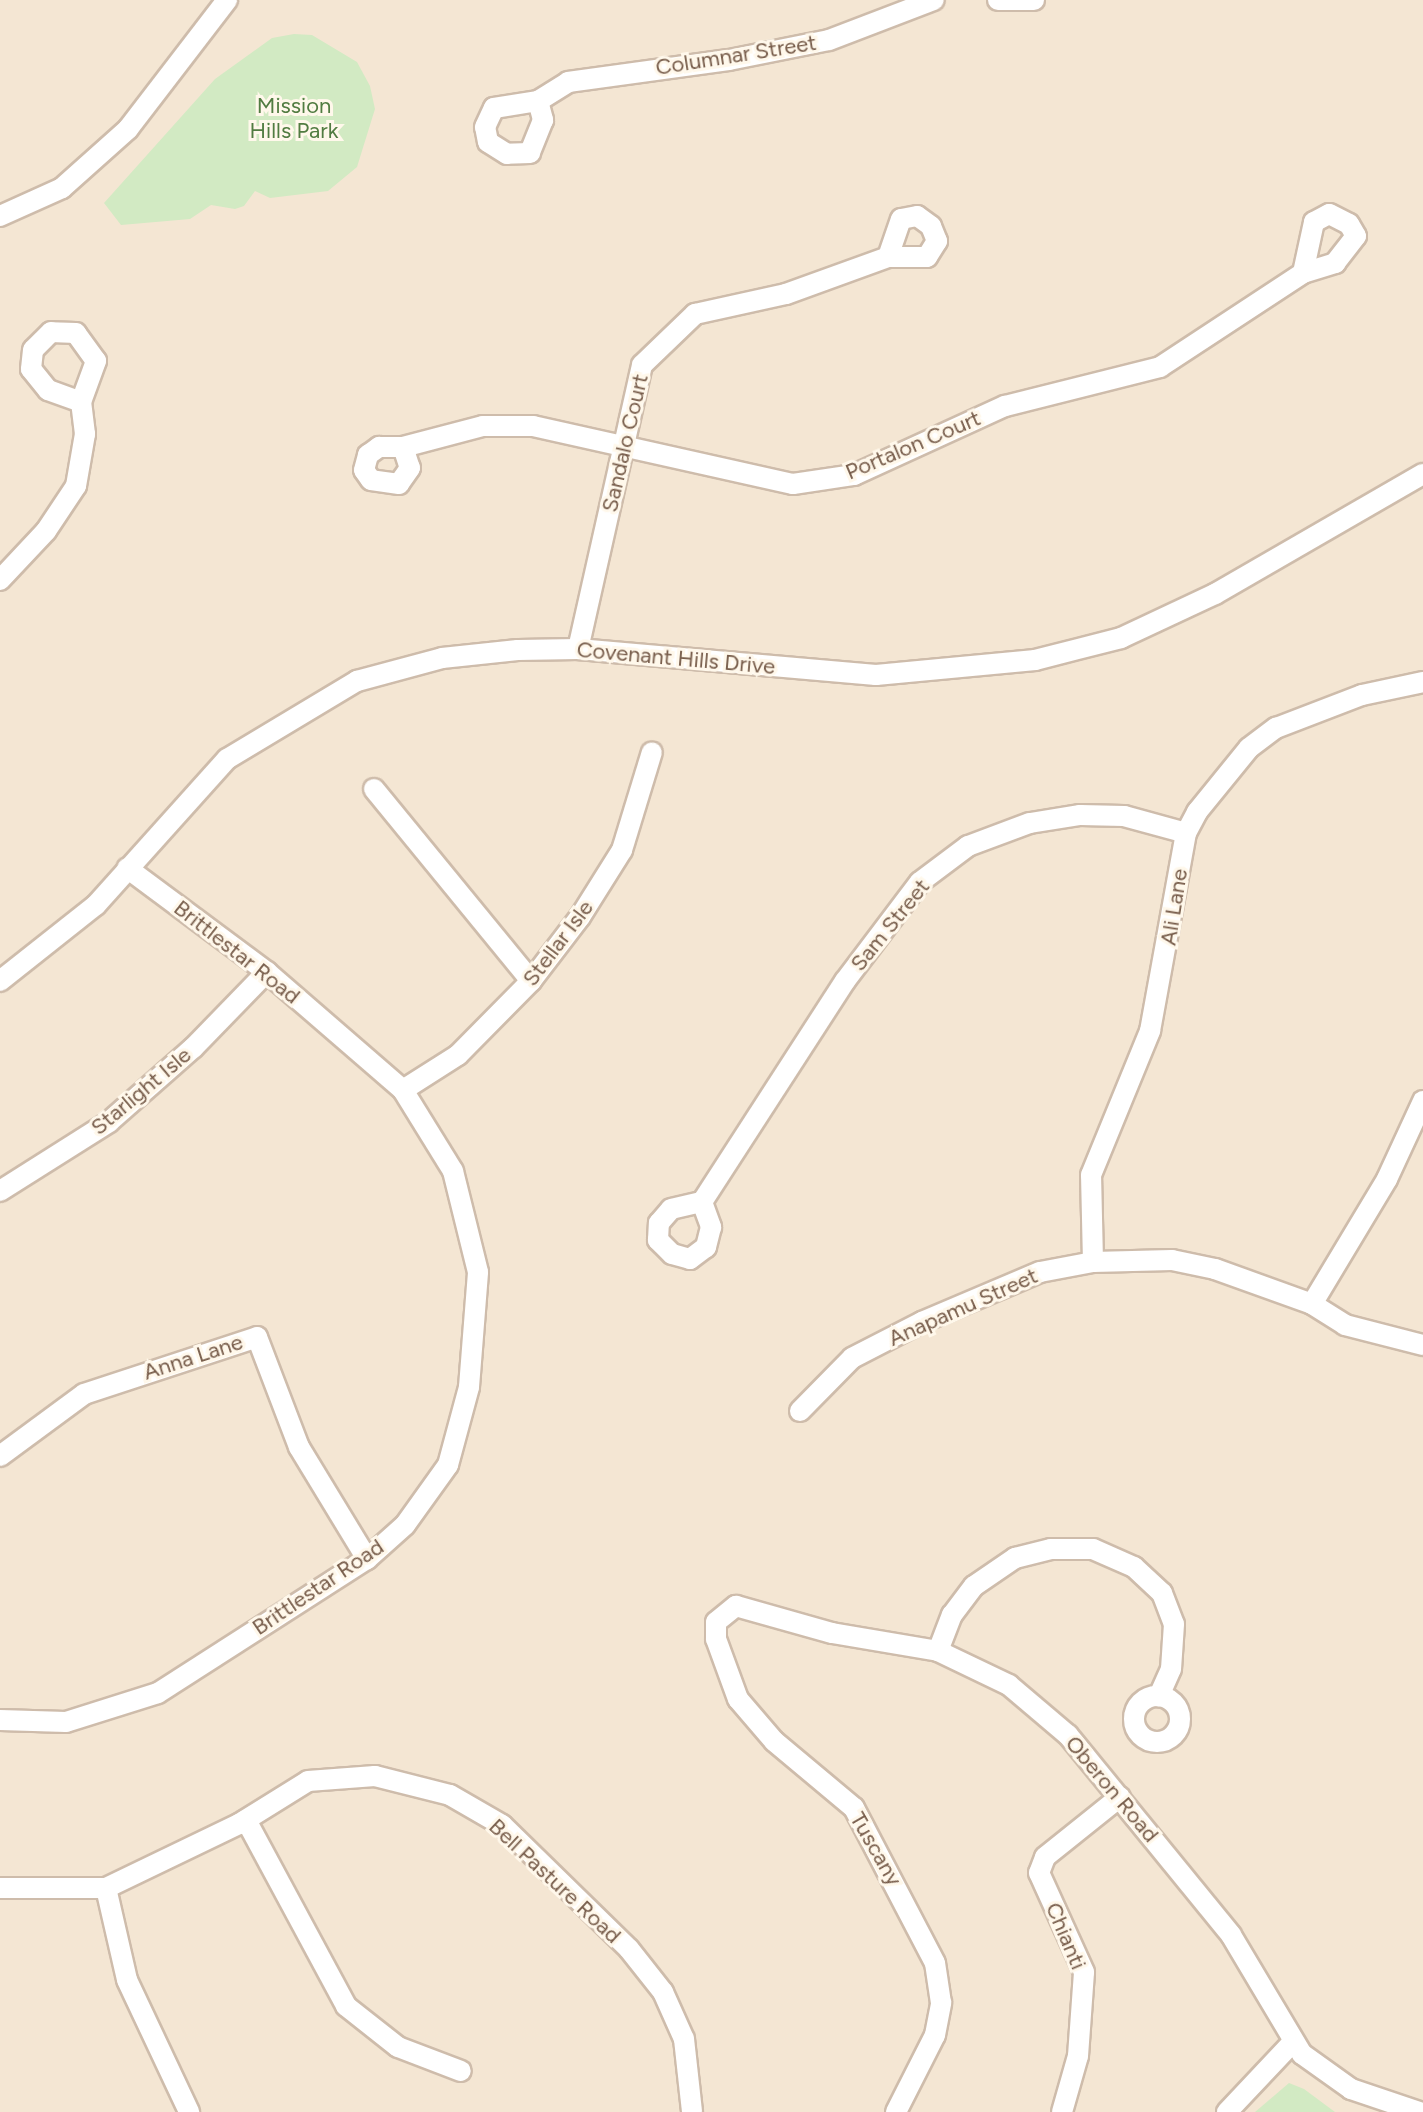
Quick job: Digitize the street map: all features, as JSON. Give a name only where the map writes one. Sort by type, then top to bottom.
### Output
[{"type":"street","points":[[0,216],[62,188],[128,129],[227,0]]},
{"type":"street","name":"Columnar Street","points":[[538,101],[568,82],[729,60],[829,40],[934,0]]},
{"type":"street","points":[[998,0],[1034,0]]},
{"type":"street","name":"Sandalo Court","points":[[578,649],[620,445],[642,365],[695,314],[786,294],[888,257]]},
{"type":"street","name":"Portalon Court","points":[[403,447],[483,426],[533,426],[793,484],[854,475],[1005,406],[1160,367],[1303,273]]},
{"type":"street","points":[[0,580],[46,531],[76,486],[85,434],[81,402]]},
{"type":"street","name":"Covenant Hills Drive","points":[[0,981],[96,905],[227,759],[357,681],[442,658],[578,649],[876,675],[1035,660],[1121,638],[1215,594],[1423,474]]},
{"type":"street","name":"Ali Lane","points":[[1093,1262],[1091,1175],[1150,1031],[1186,833],[1226,772],[1276,728],[1352,698],[1423,682]]},
{"type":"street","name":"Stellar Isle","points":[[403,1090],[458,1055],[531,981],[580,917],[622,850],[652,752]]},
{"type":"street","points":[[374,789],[531,981]]},
{"type":"street","name":"Sam Street","points":[[702,1202],[845,981],[920,882],[968,846],[1030,823],[1080,815],[1124,816],[1186,833]]},
{"type":"street","name":"Brittlestar Road","points":[[0,1720],[66,1722],[158,1693],[367,1559],[405,1525],[448,1465],[470,1372],[475,1258],[453,1171],[403,1090],[267,972],[127,868]]},
{"type":"street","name":"Starlight Isle","points":[[0,1191],[109,1122],[193,1048],[267,972]]},
{"type":"street","points":[[1312,1304],[1387,1179],[1423,1101]]},
{"type":"street","name":"Anapamu Street","points":[[800,1411],[852,1358],[922,1322],[1040,1272],[1093,1262],[1172,1260],[1215,1269],[1312,1304],[1345,1325],[1423,1345]]},
{"type":"street","name":"Anna Lane","points":[[0,1456],[84,1394],[200,1352],[229,1350],[257,1337],[299,1447],[367,1559]]},
{"type":"street","points":[[938,1651],[952,1615],[974,1586],[1015,1558],[1051,1549],[1093,1549],[1134,1567],[1162,1593],[1174,1624],[1171,1669],[1159,1696]]},
{"type":"street","name":"Oberon Road","points":[[716,1622],[736,1606],[832,1633],[938,1651],[974,1665],[1040,1709],[1120,1797],[1231,1935],[1292,2043],[1329,2077],[1382,2103],[1419,2112]]},
{"type":"street","name":"Tuscany","points":[[716,1622],[719,1658],[738,1699],[774,1741],[854,1808],[935,1963],[941,2003],[935,2035],[896,2112]]},
{"type":"street","name":"Bell Pasture Road","points":[[0,1888],[106,1888],[246,1820],[308,1781],[375,1776],[450,1795],[502,1825],[629,1949],[663,1992],[684,2039],[692,2112]]},
{"type":"street","name":"Chianti","points":[[1062,2112],[1078,2056],[1084,1972],[1039,1873],[1045,1857],[1120,1797]]},
{"type":"street","points":[[246,1820],[346,2006],[398,2047],[461,2071]]},
{"type":"street","points":[[106,1888],[127,1980],[189,2112]]},
{"type":"street","points":[[1227,2112],[1292,2043]]},
{"type":"shaded area","points":[[0,0],[1423,0],[1423,2112],[0,2112]]},
{"type":"green space","name":"Mission Hills Park","points":[[312,35],[357,62],[370,86],[375,109],[357,167],[328,191],[270,198],[255,191],[244,206],[235,209],[211,205],[190,219],[121,225],[104,203],[215,79],[272,38]]},
{"type":"green space","points":[[1289,2083],[1304,2089],[1335,2112],[1255,2112]]}]
